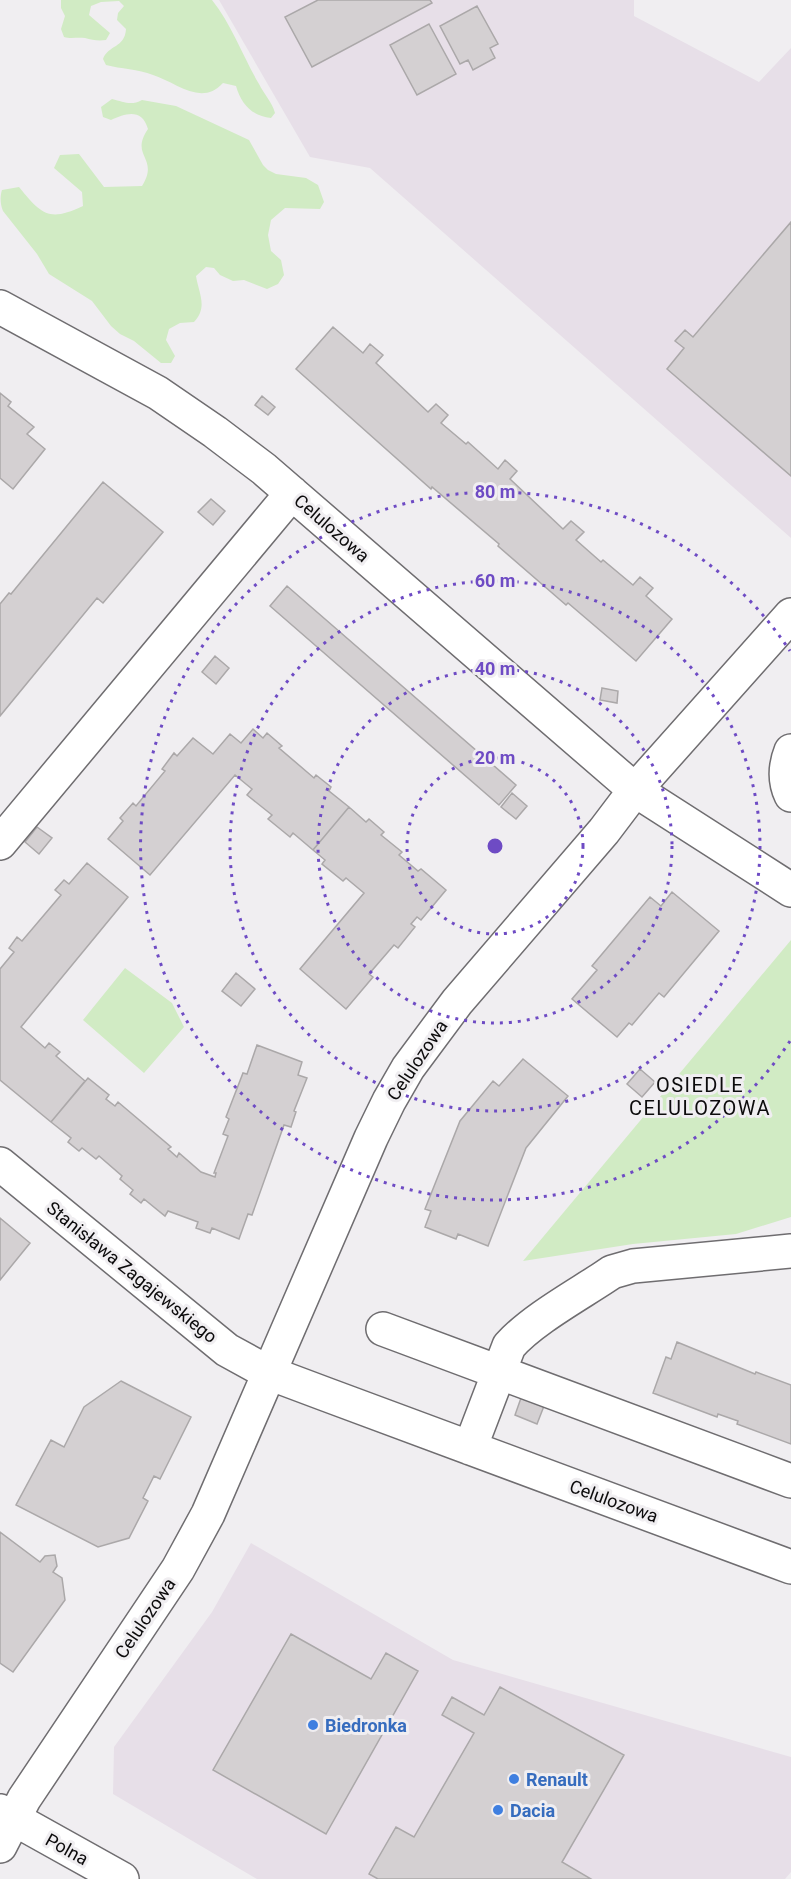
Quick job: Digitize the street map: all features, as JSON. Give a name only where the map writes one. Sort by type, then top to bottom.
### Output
[{"type":"street","name":"Celulozowa","points":[[0,307],[158,393],[215,432],[292,493],[635,790]]},
{"type":"street","points":[[0,843],[292,493]]},
{"type":"street","name":"Celulozowa","points":[[4,1825],[178,1569],[208,1514],[371,1138],[408,1068],[457,1002],[604,831],[635,790],[791,615]]},
{"type":"street","points":[[791,751],[786,779],[791,795]]},
{"type":"street","points":[[635,790],[791,890]]},
{"type":"street","name":"Stanisława Zagajewskiego","points":[[0,1164],[227,1350],[269,1373]]},
{"type":"street","points":[[470,1448],[504,1354],[515,1339],[612,1272],[633,1266],[791,1251]]},
{"type":"street","points":[[383,1329],[791,1481]]},
{"type":"street","name":"Celulozowa","points":[[269,1373],[791,1567]]},
{"type":"street","name":"Polna","points":[[4,1825],[122,1879]]},
{"type":"shaded area","points":[[219,0],[634,0],[634,16],[759,82],[791,48],[791,538],[370,168],[310,157]]},
{"type":"shaded area","points":[[251,1543],[453,1660],[791,1757],[791,1872],[785,1879],[257,1879],[113,1794],[114,1747],[212,1612]]},
{"type":"green space","points":[[61,0],[212,0],[231,30],[275,113],[271,118],[253,112],[244,104],[236,86],[223,83],[215,90],[197,93],[147,73],[106,65],[103,59],[105,54],[120,43],[125,35],[126,29],[117,20],[118,13],[124,6],[119,1],[101,2],[91,6],[89,15],[110,33],[106,40],[69,38],[64,37],[61,29],[65,16],[61,8]]},
{"type":"green space","points":[[112,99],[131,103],[142,100],[176,106],[249,140],[268,170],[276,174],[306,178],[318,185],[324,202],[320,209],[285,208],[271,220],[268,235],[271,251],[281,260],[284,275],[278,284],[267,289],[244,280],[233,281],[220,275],[214,268],[206,267],[196,276],[201,311],[194,322],[180,323],[169,329],[166,340],[175,356],[171,363],[161,363],[134,341],[120,334],[92,301],[49,274],[1,206],[2,190],[19,187],[40,210],[47,213],[62,214],[83,206],[82,192],[54,168],[60,155],[79,154],[104,187],[142,186],[148,169],[142,146],[148,129],[138,115],[128,114],[111,120],[103,117],[101,107]]},
{"type":"green space","points":[[791,940],[791,1217],[736,1234],[633,1244],[523,1261]]},
{"type":"green space","points":[[125,968],[172,1003],[184,1027],[144,1073],[83,1020]]},
{"type":"building","points":[[318,0],[430,0],[432,3],[312,67],[285,17]]},
{"type":"building","points":[[477,6],[498,44],[490,48],[495,58],[473,70],[468,60],[460,64],[440,26]]},
{"type":"building","points":[[429,24],[456,74],[417,95],[390,45]]},
{"type":"building","points":[[791,222],[791,476],[667,369],[684,348],[675,341],[685,330],[693,337]]},
{"type":"building","points":[[333,327],[363,353],[370,344],[383,355],[376,363],[428,412],[436,404],[448,415],[441,423],[466,444],[468,442],[498,469],[505,460],[517,471],[510,479],[563,529],[571,521],[584,532],[576,540],[601,562],[603,560],[633,585],[640,577],[653,588],[646,596],[672,619],[636,661],[568,603],[566,605],[498,546],[499,544],[432,487],[431,489],[296,369]]},
{"type":"building","points":[[0,393],[11,402],[8,406],[34,427],[27,434],[45,449],[13,489],[0,478]]},
{"type":"building","points":[[262,396],[275,407],[268,415],[255,405]]},
{"type":"building","points":[[103,482],[163,532],[103,603],[97,598],[0,716],[0,604],[9,593],[11,594]]},
{"type":"building","points":[[211,499],[225,511],[213,525],[198,512]]},
{"type":"building","points":[[287,586],[516,785],[499,805],[270,606]]},
{"type":"building","points":[[215,656],[229,668],[216,684],[202,672]]},
{"type":"building","points":[[602,688],[618,691],[617,703],[600,700]]},
{"type":"building","points":[[253,729],[263,738],[267,733],[282,746],[279,748],[314,778],[316,775],[331,787],[329,791],[349,807],[313,850],[293,833],[290,837],[268,819],[272,815],[247,795],[252,789],[235,775],[150,875],[108,839],[123,821],[120,818],[133,803],[136,806],[165,771],[162,769],[174,753],[177,756],[193,738],[213,754],[230,734],[241,743]]},
{"type":"building","points":[[512,793],[527,806],[516,819],[501,807]]},
{"type":"building","points":[[349,807],[366,822],[369,819],[384,832],[381,835],[402,852],[399,855],[418,871],[421,869],[446,890],[421,920],[417,917],[411,924],[415,927],[398,948],[394,945],[369,974],[373,977],[346,1009],[300,969],[364,893],[346,878],[343,881],[322,864],[325,860],[313,850]]},
{"type":"building","points":[[37,827],[52,838],[39,854],[25,842]]},
{"type":"building","points":[[87,863],[128,897],[21,1027],[45,1048],[49,1043],[60,1052],[56,1056],[85,1081],[51,1122],[0,1080],[0,969],[14,952],[9,948],[17,937],[22,941],[61,895],[55,890],[64,880],[69,884]]},
{"type":"building","points":[[672,892],[719,931],[664,997],[659,993],[632,1025],[629,1023],[617,1037],[572,999],[597,970],[592,966],[650,897],[661,906]]},
{"type":"building","points":[[236,973],[255,989],[241,1006],[222,991]]},
{"type":"building","points":[[257,1045],[302,1062],[298,1075],[307,1078],[294,1111],[296,1112],[291,1127],[284,1125],[252,1215],[248,1214],[239,1239],[212,1228],[210,1233],[196,1228],[198,1222],[168,1211],[165,1216],[144,1199],[141,1203],[130,1194],[133,1190],[120,1179],[122,1176],[99,1156],[96,1159],[82,1148],[79,1151],[68,1142],[71,1138],[51,1122],[88,1078],[109,1095],[106,1099],[115,1106],[118,1102],[171,1147],[168,1149],[177,1157],[179,1153],[201,1172],[215,1177],[216,1173],[214,1173],[228,1136],[223,1134],[229,1119],[226,1117],[243,1073],[247,1074]]},
{"type":"building","points":[[523,1059],[568,1096],[526,1148],[488,1246],[458,1234],[456,1239],[425,1227],[431,1211],[425,1209],[460,1121],[493,1081],[499,1086]]},
{"type":"building","points":[[640,1069],[655,1082],[642,1097],[627,1084]]},
{"type":"building","points":[[0,1218],[30,1243],[0,1280]]},
{"type":"building","points":[[677,1342],[755,1374],[756,1372],[791,1385],[791,1444],[737,1424],[738,1421],[718,1414],[717,1417],[653,1393],[666,1357],[671,1359]]},
{"type":"building","points":[[121,1381],[191,1417],[160,1479],[154,1476],[143,1498],[148,1501],[129,1538],[98,1547],[16,1505],[51,1440],[64,1447],[84,1407]]},
{"type":"building","points":[[521,1398],[544,1406],[537,1424],[515,1415]]},
{"type":"building","points":[[0,1532],[40,1562],[45,1556],[55,1555],[57,1566],[53,1572],[62,1578],[65,1600],[13,1672],[0,1663]]},
{"type":"building","name":"Biedronka","points":[[291,1634],[371,1679],[386,1653],[418,1671],[326,1834],[213,1770]]},
{"type":"building","points":[[500,1687],[624,1755],[562,1862],[591,1879],[378,1879],[369,1874],[396,1827],[414,1837],[474,1733],[442,1715],[452,1697],[484,1715]]},
{"type":"place","name":"Biedronka","points":[[313,1725]]},
{"type":"place","name":"Renault","points":[[514,1779]]},
{"type":"place","name":"Dacia","points":[[498,1810]]},
{"type":"district","name":"OSIEDLE CELULOZOWA","points":[[700,1096]]}]
